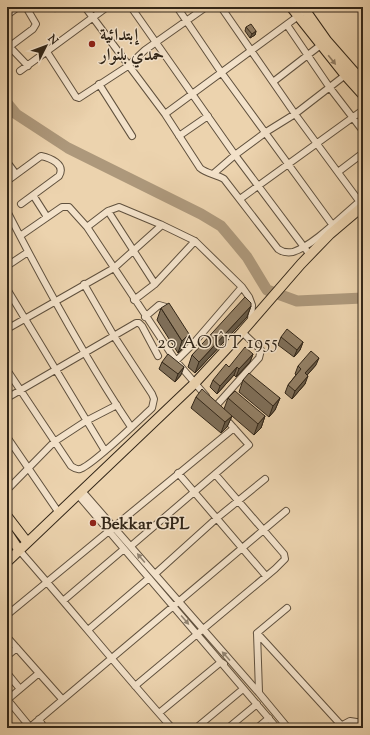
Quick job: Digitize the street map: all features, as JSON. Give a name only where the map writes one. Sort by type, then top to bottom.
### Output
[{"type":"main road","points":[[291,7],[302,11],[324,43],[349,73],[363,95]]},
{"type":"main road","points":[[349,73],[363,82]]},
{"type":"main road","points":[[7,562],[195,383],[258,315],[334,227],[362,204]]},
{"type":"main road","points":[[7,516],[27,542]]},
{"type":"main road","points":[[7,532],[19,550]]},
{"type":"street","points":[[7,15],[18,7]]},
{"type":"street","points":[[26,7],[36,26],[8,45],[28,66]]},
{"type":"street","points":[[85,7],[164,114],[200,168],[207,173],[224,179],[278,249],[282,252],[292,252],[334,227],[221,72],[177,7]]},
{"type":"street","points":[[20,71],[107,7]]},
{"type":"street","points":[[131,7],[193,93],[235,155],[310,255]]},
{"type":"street","points":[[47,52],[77,98],[81,97],[128,66],[145,50],[206,7]]},
{"type":"street","points":[[221,7],[295,114],[362,204]]},
{"type":"street","points":[[164,114],[287,25],[302,11]]},
{"type":"street","points":[[287,25],[330,88],[363,131]]},
{"type":"street","points":[[273,82],[324,43]]},
{"type":"street","points":[[213,174],[235,155],[266,132],[295,114],[349,73]]},
{"type":"street","points":[[99,84],[132,136]]},
{"type":"street","points":[[240,199],[258,184],[363,110]]},
{"type":"street","points":[[179,136],[208,116]]},
{"type":"street","points":[[338,172],[363,153]]},
{"type":"street","points":[[7,181],[41,156],[52,159],[60,167],[61,171],[59,176],[21,204]]},
{"type":"street","points":[[7,162],[16,174]]},
{"type":"street","points":[[33,195],[47,217]]},
{"type":"street","points":[[20,236],[62,206],[68,208],[87,227],[176,362],[249,445],[131,546]]},
{"type":"street","points":[[87,227],[108,211],[116,207],[124,208],[195,241],[242,287],[249,297],[252,305],[251,322]]},
{"type":"street","points":[[7,211],[55,301],[116,405],[131,427]]},
{"type":"street","points":[[108,211],[155,284]]},
{"type":"street","points":[[7,329],[114,268],[162,225]]},
{"type":"street","points":[[134,300],[155,284],[195,241]]},
{"type":"street","points":[[7,266],[28,252]]},
{"type":"street","points":[[7,370],[54,442],[71,466],[75,469],[84,467],[105,451],[152,408],[154,399],[152,394],[114,336],[84,284]]},
{"type":"street","points":[[176,362],[242,287]]},
{"type":"street","points":[[7,288],[105,451]]},
{"type":"street","points":[[145,317],[160,305],[166,307],[173,315]]},
{"type":"street","points":[[7,398],[134,324],[138,323],[142,326],[158,356]]},
{"type":"street","points":[[215,407],[259,358],[261,350],[242,332]]},
{"type":"street","points":[[188,339],[192,345]]},
{"type":"street","points":[[7,490],[54,442],[86,421],[116,405]]},
{"type":"street","points":[[7,615],[234,428]]},
{"type":"street","points":[[7,437],[59,513]]},
{"type":"street","points":[[178,473],[266,576]]},
{"type":"street","points":[[135,686],[285,559],[284,554],[262,530],[216,474]]},
{"type":"street","points":[[88,630],[217,518],[265,479]]},
{"type":"street","points":[[80,493],[131,546],[173,606],[200,631],[259,693],[288,728]]},
{"type":"street","points":[[80,493],[124,549],[178,601],[221,662],[277,728]]},
{"type":"street","points":[[39,673],[7,699],[29,727],[286,511]]},
{"type":"street","points":[[64,600],[124,549]]},
{"type":"street","points":[[19,550],[64,600],[111,658],[172,728]]},
{"type":"street","points":[[257,633],[287,608]]},
{"type":"street","points":[[257,633],[259,693]]},
{"type":"street","points":[[257,633],[339,727],[350,721],[363,723]]},
{"type":"street","points":[[7,637],[62,699]]},
{"type":"street","points":[[7,656],[17,648]]},
{"type":"street","points":[[221,662],[259,693]]},
{"type":"street","points":[[159,713],[221,662]]},
{"type":"street","points":[[7,673],[20,688]]},
{"type":"street","points":[[196,728],[243,689]]},
{"type":"street","points":[[228,728],[257,704]]},
{"type":"street","points":[[257,728],[269,718]]},
{"type":"street","points":[[39,720],[44,728]]},
{"type":"building","points":[[251,24],[256,31],[252,34],[246,27]]},
{"type":"building","points":[[245,297],[251,303],[251,306],[199,362],[192,355]]},
{"type":"building","points":[[169,303],[189,334],[182,341],[161,308]]},
{"type":"building","points":[[287,329],[303,342],[297,350],[281,337]]},
{"type":"building","points":[[245,347],[253,354],[239,369],[237,367],[220,386],[213,380],[226,364],[229,367]]},
{"type":"building","points":[[311,351],[319,358],[305,373],[308,376],[295,391],[288,385],[301,369],[298,366]]},
{"type":"building","points":[[168,354],[184,367],[178,374],[162,362]]},
{"type":"building","points":[[249,373],[280,398],[273,406],[243,380]]},
{"type":"building","points":[[202,389],[232,416],[225,422],[196,397]]},
{"type":"building","points":[[235,391],[265,416],[258,424],[228,398]]},
{"type":"waterway","points":[[7,103],[16,114],[68,148],[201,214],[221,226],[247,257],[267,290],[297,301],[363,298]]},
{"type":"place","name":"إبتدائية حمدي بلنوار","points":[[92,44]]},
{"type":"place","name":"Bekkar GPL","points":[[93,523]]},
{"type":"district","name":"20 AOÛT 1955","points":[[218,342]]}]
